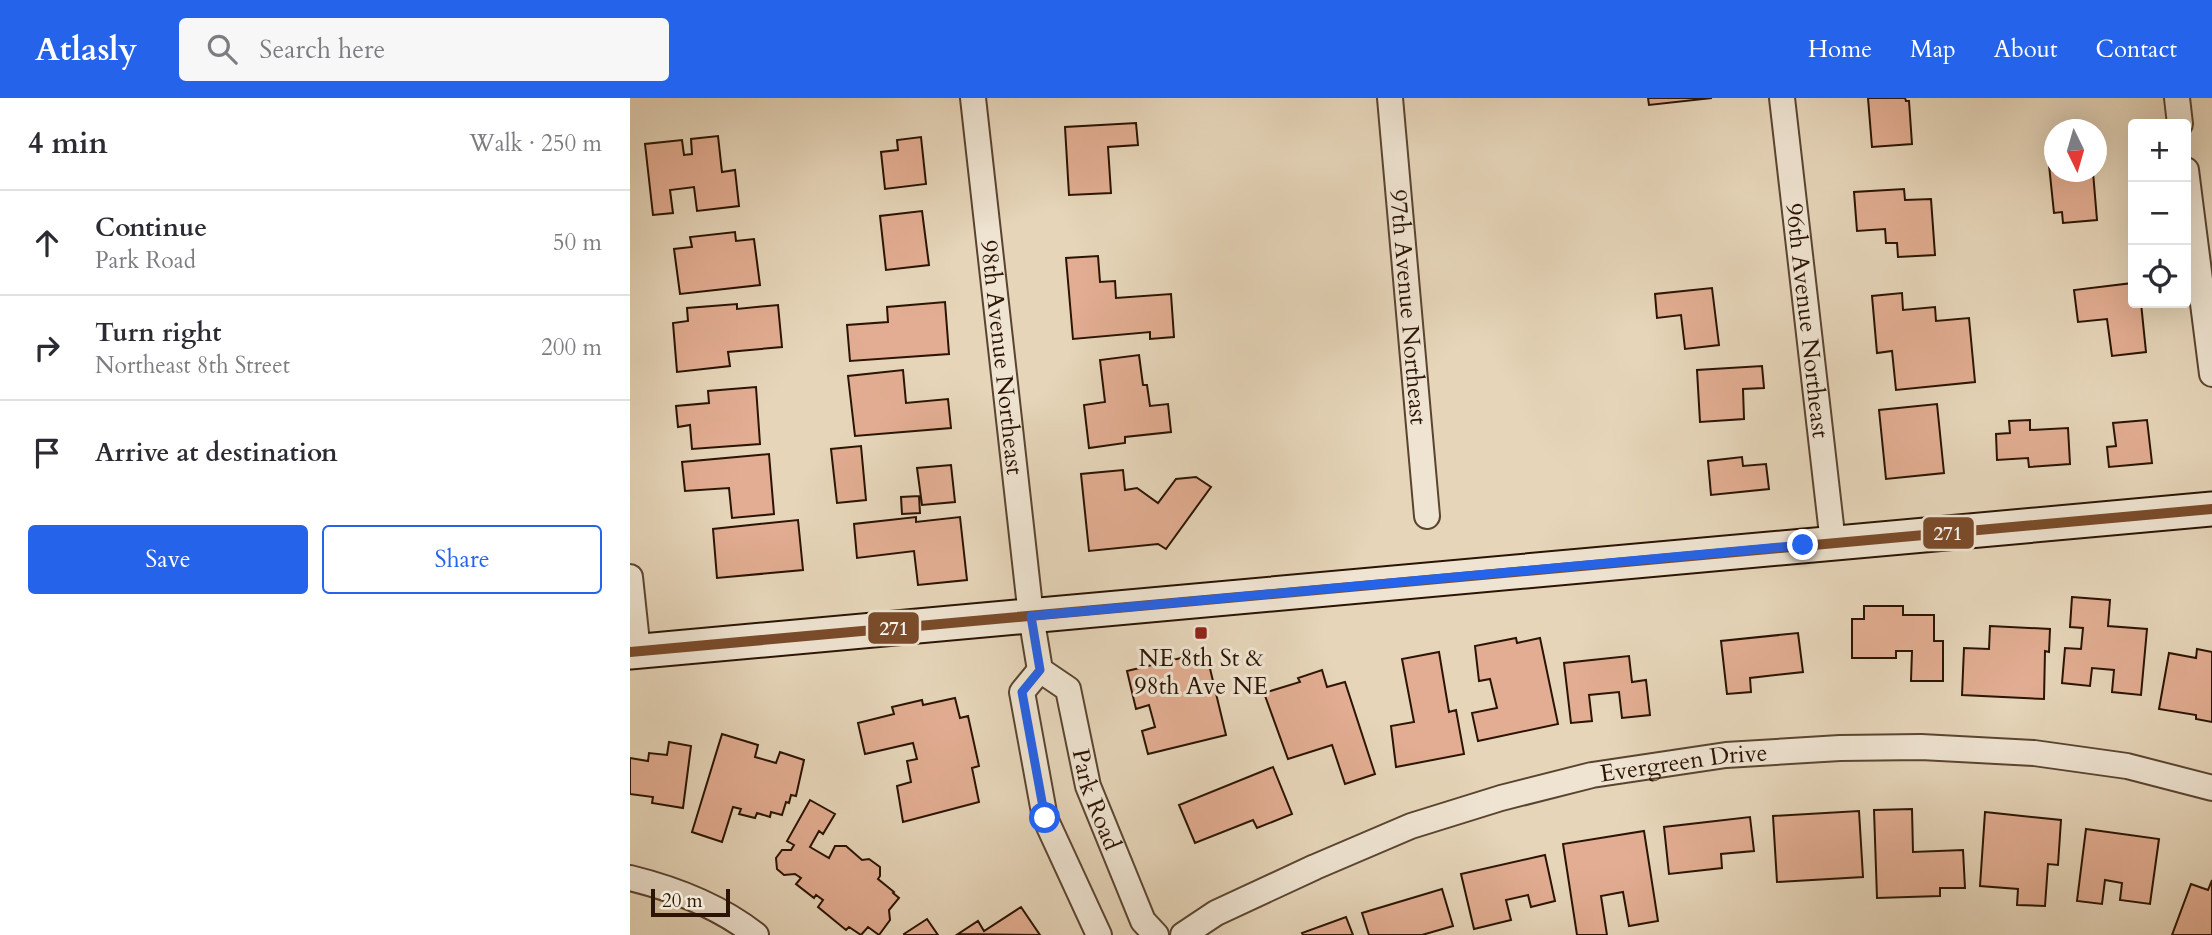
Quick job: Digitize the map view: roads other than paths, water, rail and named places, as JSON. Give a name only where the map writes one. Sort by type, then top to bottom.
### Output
[{"type":"main road","points":[[634,652],[2212,509]]},
{"type":"street","name":"98th Avenue Northeast","points":[[973,98],[1031,616]]},
{"type":"street","name":"97th Avenue Northeast","points":[[1390,98],[1427,516]]},
{"type":"street","name":"96th Avenue Northeast","points":[[1782,98],[1833,543]]},
{"type":"street","points":[[2177,98],[2179,119]]},
{"type":"street","points":[[2188,182],[2212,374]]},
{"type":"street","points":[[630,577],[634,652]]},
{"type":"street","points":[[1031,616],[1040,670]]},
{"type":"street","name":"Park Road","points":[[1099,935],[1045,818],[1022,692],[1040,670],[1068,689],[1088,786],[1143,921],[1156,935]]},
{"type":"street","name":"Evergreen Drive","points":[[1183,935],[1216,913],[1411,826],[1501,798],[1592,775],[1726,755],[1840,748],[1921,747],[2034,753],[2127,766],[2212,788]]},
{"type":"street","points":[[630,878],[667,887],[702,903],[756,935]]},
{"type":"place","name":"NE 8th St & 98th Ave NE","points":[[1201,633]]}]
